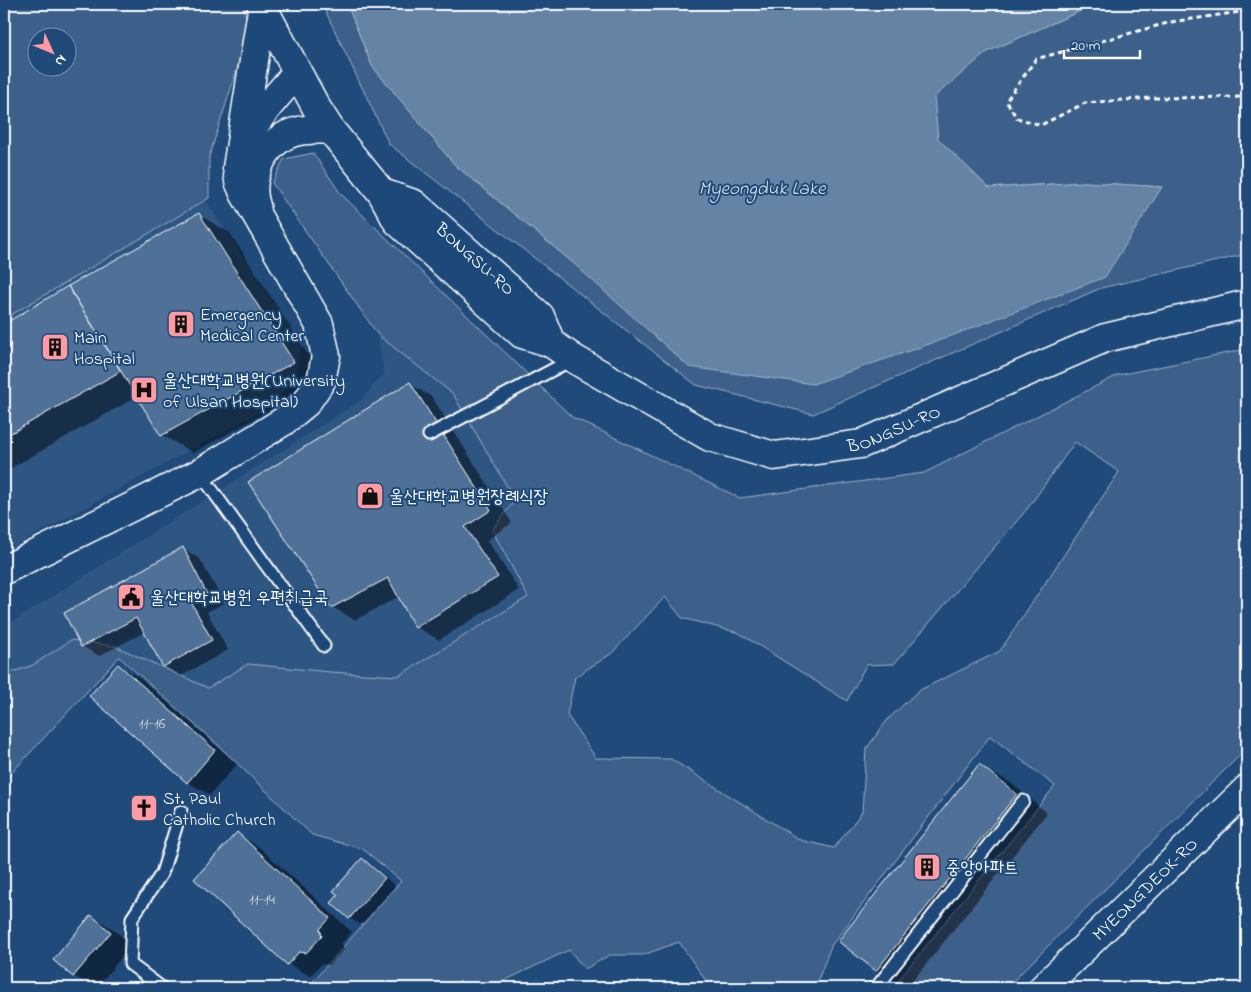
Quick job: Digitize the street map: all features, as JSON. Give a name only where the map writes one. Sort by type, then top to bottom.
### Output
[{"type":"street","name":"BONGSU-RO","points":[[261,7],[330,129],[382,193],[397,222],[522,334],[551,343],[574,359],[710,437],[774,456],[861,444],[1105,338],[1245,305]]},
{"type":"street","points":[[4,570],[200,473],[284,422],[306,403],[321,381],[326,356],[319,324],[239,181],[237,168],[261,7]]},
{"type":"street","points":[[239,156],[254,124],[269,103],[297,73]]},
{"type":"street","points":[[262,224],[254,200],[253,183],[258,165],[267,152],[281,138],[298,131],[330,129]]},
{"type":"street","name":"MYEONGDEOK-RO","points":[[1043,988],[1247,789]]},
{"type":"lane","points":[[429,435],[574,359]]},
{"type":"lane","points":[[200,473],[324,646]]},
{"type":"lane","points":[[876,988],[1023,801]]},
{"type":"lane","points":[[162,988],[130,964],[132,918],[162,873],[181,811]]},
{"type":"path","points":[[1247,11],[1171,22],[1036,59],[1006,101],[1017,118],[1041,125],[1085,103],[1151,98],[1247,97]]},
{"type":"path","points":[[1245,305],[1244,245],[1247,244]]},
{"type":"shaded area","points":[[4,4],[242,4],[250,29],[209,157],[209,198],[4,319]]},
{"type":"shaded area","points":[[322,4],[347,4],[372,66],[455,165],[572,262],[1162,187],[1085,182],[989,188],[938,139],[933,97],[987,52],[1096,4],[1247,4],[1247,254],[1101,288],[813,414],[696,385],[389,144]]},
{"type":"shaded area","points":[[313,153],[341,194],[572,417],[740,498],[924,473],[1118,375],[1247,349],[1247,748],[1006,988],[892,988],[1055,786],[990,736],[831,946],[815,988],[711,988],[679,942],[643,955],[610,955],[585,969],[569,950],[489,988],[307,988],[401,881],[363,849],[312,835],[220,747],[119,657],[4,781],[4,675],[33,665],[71,640],[115,646],[208,688],[248,664],[398,676],[528,597],[492,530],[515,500],[453,394],[378,335],[272,183],[284,159]],"holes":[[[1075,442],[1119,472],[1000,651],[918,691],[888,719],[866,749],[862,812],[834,848],[800,840],[671,759],[596,758],[567,715],[575,677],[611,654],[665,597],[682,618],[739,633],[847,701],[866,665],[894,664],[1028,508]]]},
{"type":"shaded area","name":"울산대학교병원(University of Ulsan Hospital)","points":[[206,201],[301,344],[297,375],[273,405],[4,552],[4,316]]},
{"type":"shaded area","points":[[378,335],[453,394],[515,500],[492,530],[528,597],[398,676],[248,664],[208,688],[115,646],[72,640],[33,665],[4,675],[4,627],[360,401],[384,374]]},
{"type":"water","name":"Myeongduk Lake","points":[[347,4],[1096,4],[987,52],[934,97],[938,139],[989,188],[1085,182],[1162,187],[1105,277],[938,341],[813,384],[689,367],[572,262],[455,165],[372,66]]},
{"type":"building","name":"Emergency Medical Center","points":[[199,213],[294,362],[161,436],[68,286]]},
{"type":"building","name":"Main Hospital","points":[[68,286],[121,371],[4,437],[4,324]]},
{"type":"building","name":"울산대학교병원장례식장","points":[[410,382],[491,510],[465,527],[498,577],[415,628],[388,578],[331,608],[248,482]]},
{"type":"building","points":[[183,547],[207,594],[191,602],[212,640],[163,667],[136,618],[81,647],[64,613]]},
{"type":"building","points":[[118,664],[215,750],[187,783],[89,696]]},
{"type":"building","name":"중앙아파트","points":[[979,764],[1017,794],[876,971],[838,941]]},
{"type":"building","name":"St. Paul Catholic Church","points":[[237,832],[330,918],[320,929],[322,936],[306,953],[299,952],[287,965],[194,879]]},
{"type":"building","points":[[362,858],[385,878],[349,919],[331,903],[338,895],[333,891]]},
{"type":"building","points":[[91,915],[111,932],[73,977],[53,960]]},
{"type":"place","name":"Emergency Medical Center","points":[[181,324]]},
{"type":"place","name":"Main Hospital","points":[[55,347]]},
{"type":"place","name":"울산대학교병원(University of Ulsan Hospital)","points":[[144,390]]},
{"type":"place","name":"울산대학교병원장례식장","points":[[370,496]]},
{"type":"place","name":"울산대학교병원 우편취급국","points":[[131,597]]},
{"type":"place","name":"St. Paul Catholic Church","points":[[144,808]]},
{"type":"place","name":"중앙아파트","points":[[927,867]]}]
